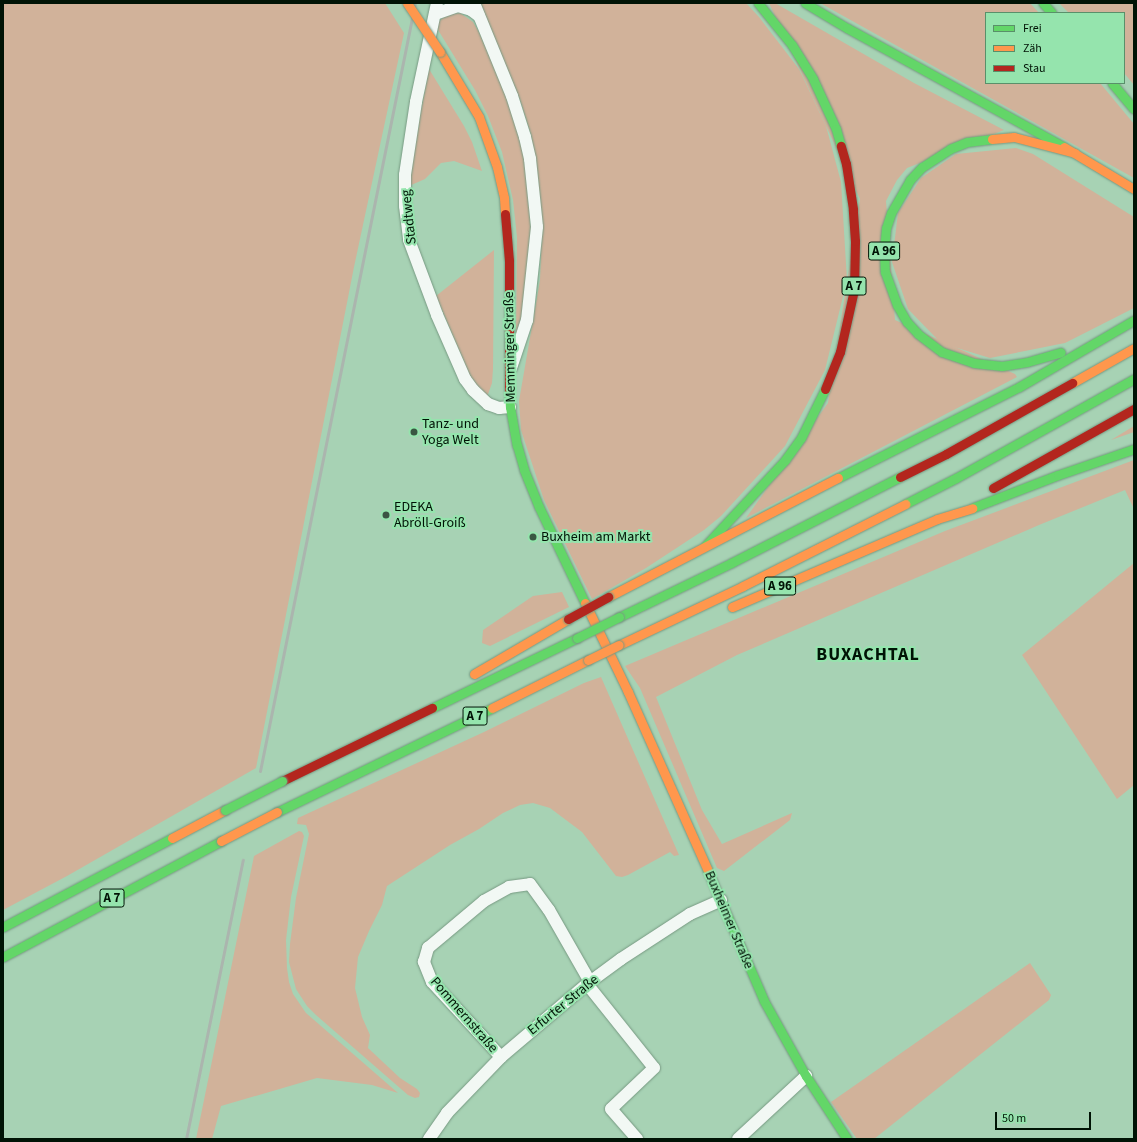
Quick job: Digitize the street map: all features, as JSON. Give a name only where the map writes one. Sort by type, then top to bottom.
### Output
[{"type":"main road","name":"Memminger Straße","points":[[407,3],[440,52],[479,117],[497,167],[508,230],[508,376],[510,407],[516,445],[539,507],[628,692]]},
{"type":"main road","name":"A 7","points":[[704,547],[775,471],[801,438],[827,386],[840,352],[854,290],[856,241],[853,209],[846,164],[836,129],[813,79],[792,45],[758,3]]},
{"type":"main road","name":"A 96","points":[[805,3],[847,28],[1074,153],[1134,189]]},
{"type":"main road","points":[[1043,3],[1051,12]]},
{"type":"main road","points":[[1113,84],[1134,109]]},
{"type":"main road","name":"A 96","points":[[1074,153],[1014,137],[967,142],[950,149],[922,167],[898,198],[888,220],[884,249],[885,272],[897,305],[907,322],[918,334],[942,352],[974,364],[1002,366],[1027,362],[1073,348],[1131,322]]},
{"type":"main road","name":"A 7","points":[[467,678],[608,597],[1019,387],[1131,322]]},
{"type":"main road","name":"A 7","points":[[3,927],[282,781],[392,726],[731,563],[946,454],[1134,348]]},
{"type":"main road","name":"A 7","points":[[3,957],[277,812],[743,586],[956,478],[1134,379]]},
{"type":"main road","points":[[937,519],[1134,409]]},
{"type":"main road","points":[[937,519],[1134,449]]},
{"type":"main road","name":"A 96","points":[[723,610],[937,519]]},
{"type":"main road","points":[[619,645],[695,619]]},
{"type":"main road","name":"A 7","points":[[392,726],[454,686]]},
{"type":"main road","name":"Buxheimer Straße","points":[[628,692],[721,900],[764,1001],[806,1076],[847,1139]]},
{"type":"street","points":[[474,3],[514,102],[525,137],[530,159],[537,227],[527,320],[508,376]]},
{"type":"street","name":"Stadtweg","points":[[479,16],[471,10],[458,6],[436,8],[416,102],[405,175],[405,206],[409,240],[437,316],[465,379],[473,390],[488,404],[500,408],[510,407]]},
{"type":"street","name":"Pommernstraße","points":[[501,1057],[432,982],[424,962],[428,948],[484,901],[509,887],[530,884],[549,910],[589,983]]},
{"type":"street","name":"Erfurter Straße","points":[[429,1139],[447,1113],[501,1057],[589,983],[627,955],[690,914],[721,900]]},
{"type":"street","points":[[589,983],[654,1068],[611,1109],[637,1139]]},
{"type":"street","points":[[738,1139],[806,1076]]},
{"type":"shaded area","points":[[3,3],[385,3],[404,33],[354,267],[256,768],[67,876],[3,910]]},
{"type":"shaded area","points":[[479,3],[746,3],[759,17],[799,69],[826,126],[841,182],[847,280],[825,370],[785,446],[721,516],[704,530],[646,568],[592,599],[544,500],[521,430],[519,401],[540,280],[542,225],[531,135],[520,100]]},
{"type":"shaded area","points":[[769,3],[775,3],[914,83],[1004,130],[907,168],[897,180],[886,201],[895,320],[1015,374],[1017,377],[746,518],[828,403],[860,199]]},
{"type":"shaded area","points":[[820,3],[1030,3],[1038,12],[985,12],[985,84],[1101,84],[1134,124],[1134,178]]},
{"type":"shaded area","points":[[1059,3],[1134,3],[1134,85],[1125,74],[1125,12],[1068,12]]},
{"type":"shaded area","points":[[460,13],[473,22],[479,32],[509,102],[518,129],[525,160],[531,231],[524,304],[516,343],[517,237],[513,200],[502,152],[488,116],[475,90],[435,25],[444,17],[451,14]]},
{"type":"shaded area","points":[[429,69],[464,126],[472,142],[482,171],[454,161],[441,163],[425,179],[409,186],[420,116]]},
{"type":"shaded area","points":[[1016,148],[1033,154],[1134,217],[1134,308],[1065,343],[990,358],[941,343],[908,309],[892,262],[898,213],[921,178],[956,154]]},
{"type":"shaded area","points":[[494,250],[493,369],[492,383],[487,397],[472,381],[436,296]]},
{"type":"shaded area","points":[[1134,426],[1134,432],[1111,440]]},
{"type":"shaded area","points":[[1134,460],[1134,509],[1125,490],[1039,525],[737,655],[656,697],[702,810],[722,844],[792,813],[790,820],[724,871],[717,868],[640,688],[625,666],[945,531]]},
{"type":"shaded area","points":[[1134,563],[1134,785],[1117,799],[1022,655]]},
{"type":"shaded area","points":[[562,592],[569,607],[490,646],[482,643],[483,630],[533,596]]},
{"type":"shaded area","points":[[601,677],[679,855],[674,856],[670,852],[628,875],[622,877],[616,876],[582,832],[550,808],[533,803],[520,805],[503,813],[387,886],[382,905],[358,957],[355,988],[362,1017],[370,1035],[368,1048],[400,1078],[417,1089],[420,1093],[419,1097],[415,1098],[408,1095],[316,1015],[307,1006],[296,989],[289,962],[290,944],[296,898],[309,834],[306,825],[297,824],[298,818],[484,732],[584,683]]},
{"type":"shaded area","points":[[299,831],[302,832],[304,836],[291,897],[286,940],[287,968],[293,994],[306,1013],[398,1093],[372,1085],[317,1078],[221,1106],[212,1139],[196,1139],[254,856]]},
{"type":"shaded area","points":[[1030,963],[1051,995],[1049,1000],[874,1139],[857,1139],[831,1102]]},
{"type":"railway","points":[[260,771],[415,3]]},
{"type":"railway","points":[[186,1139],[243,860]]},
{"type":"traffic: fast","points":[[758,3],[792,45],[813,79],[836,129],[841,146]]},
{"type":"traffic: fast","points":[[805,3],[847,28],[1064,147]]},
{"type":"traffic: fast","points":[[1043,3],[1051,12]]},
{"type":"traffic: fast","points":[[1113,84],[1134,109]]},
{"type":"traffic: fast","points":[[992,139],[967,142],[950,149],[922,167],[910,180],[891,213],[886,228],[884,249],[885,272],[897,305],[907,322],[918,334],[942,352],[974,363],[1002,366],[1027,362],[1061,352]]},
{"type":"traffic: fast","points":[[838,478],[1019,387],[1134,320]]},
{"type":"traffic: fast","points":[[905,504],[956,478],[1134,379]]},
{"type":"traffic: fast","points":[[509,389],[510,407],[517,445],[524,470],[539,507],[585,603]]},
{"type":"traffic: fast","points":[[704,547],[785,460],[801,438],[825,389]]},
{"type":"traffic: fast","points":[[972,508],[1058,475],[1134,449]]},
{"type":"traffic: fast","points":[[619,617],[731,563],[900,477]]},
{"type":"traffic: fast","points":[[577,638],[619,617]]},
{"type":"traffic: fast","points":[[432,708],[577,638]]},
{"type":"traffic: fast","points":[[277,812],[492,708]]},
{"type":"traffic: fast","points":[[225,810],[282,781]]},
{"type":"traffic: fast","points":[[3,927],[172,838]]},
{"type":"traffic: fast","points":[[3,957],[221,841]]},
{"type":"traffic: fast","points":[[707,869],[764,1001],[806,1076],[847,1139]]},
{"type":"traffic: slow","points":[[407,3],[440,52]]},
{"type":"traffic: slow","points":[[440,52],[479,117],[497,167],[504,198],[505,214]]},
{"type":"traffic: slow","points":[[992,139],[1014,137],[1075,153]]},
{"type":"traffic: slow","points":[[1064,147],[1134,189]]},
{"type":"traffic: slow","points":[[1072,383],[1134,348]]},
{"type":"traffic: slow","points":[[608,597],[838,478]]},
{"type":"traffic: slow","points":[[619,645],[743,586],[905,504]]},
{"type":"traffic: slow","points":[[732,607],[937,519],[972,508]]},
{"type":"traffic: slow","points":[[585,603],[628,692],[707,869]]},
{"type":"traffic: slow","points":[[474,674],[568,619]]},
{"type":"traffic: slow","points":[[588,660],[619,645]]},
{"type":"traffic: slow","points":[[492,708],[588,660]]},
{"type":"traffic: slow","points":[[172,838],[225,810]]},
{"type":"traffic: slow","points":[[221,841],[277,812]]},
{"type":"traffic: jam","points":[[825,389],[840,352],[854,290],[855,241],[853,209],[846,164],[841,146]]},
{"type":"traffic: jam","points":[[505,214],[509,261],[509,389]]},
{"type":"traffic: jam","points":[[900,477],[946,454],[1072,383]]},
{"type":"traffic: jam","points":[[993,488],[1134,409]]},
{"type":"traffic: jam","points":[[568,619],[608,597]]},
{"type":"traffic: jam","points":[[282,781],[432,708]]},
{"type":"place","name":"Tanz- und Yoga Welt","points":[[414,432]]},
{"type":"place","name":"EDEKA Abröll-Groiß","points":[[386,515]]},
{"type":"place","name":"Buxheim am Markt","points":[[533,537]]},
{"type":"district","name":"BUXACHTAL","points":[[868,655]]}]
